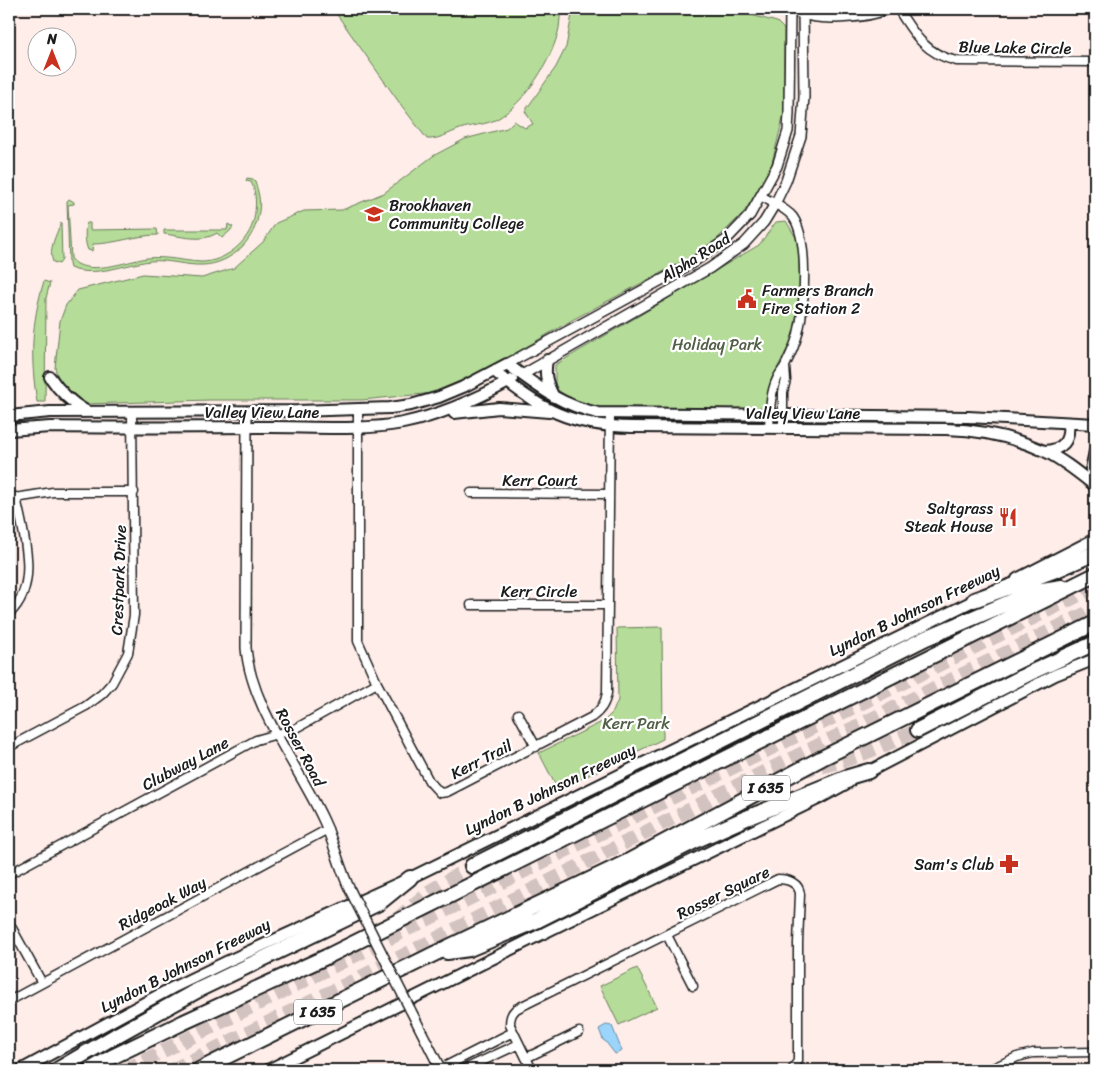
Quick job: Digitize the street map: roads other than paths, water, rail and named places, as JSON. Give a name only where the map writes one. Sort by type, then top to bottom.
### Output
[{"type":"highway","points":[[974,600],[1056,570],[1095,553]]},
{"type":"highway","name":"I 635","points":[[90,1070],[112,1057],[184,1022],[334,953],[1095,575]]},
{"type":"highway","points":[[472,866],[926,638],[1036,591],[1075,585]]},
{"type":"highway","name":"I 635","points":[[199,1070],[436,953],[629,861],[822,758],[1095,623]]},
{"type":"highway","points":[[918,730],[1034,671],[1095,643]]},
{"type":"highway","points":[[436,953],[470,949],[536,921],[699,839],[845,778],[869,771]]},
{"type":"highway","points":[[58,1070],[123,1031],[200,989],[379,903],[410,878]]},
{"type":"main road","points":[[547,360],[545,376],[554,398]]},
{"type":"main road","name":"Valley View Lane","points":[[9,416],[41,412],[247,412],[390,408],[411,405],[463,387],[507,364],[554,398],[574,407],[610,414],[864,415],[956,417],[1095,424]]},
{"type":"main road","name":"Valley View Lane","points":[[494,371],[525,396],[558,414],[580,422],[609,426],[955,429],[1000,436],[1044,451],[1095,486]]},
{"type":"main road","name":"Valley View Lane","points":[[9,430],[50,427],[359,427],[400,424],[470,402],[522,375]]},
{"type":"main road","points":[[50,377],[65,397],[87,412]]},
{"type":"main road","points":[[436,414],[498,408],[558,414]]},
{"type":"main road","points":[[955,429],[956,417]]},
{"type":"main road","points":[[1044,451],[1058,449],[1065,443],[1068,434],[1068,423]]},
{"type":"main road","points":[[1095,451],[1091,470],[1095,486]]},
{"type":"main road","name":"Lyndon B Johnson Freeway","points":[[21,1070],[172,988],[410,878],[1095,539]]},
{"type":"main road","points":[[268,1070],[566,922],[810,804],[869,771],[1055,675],[1095,658]]},
{"type":"street","points":[[790,10],[802,11],[813,17],[860,17],[876,14],[887,9]]},
{"type":"street","name":"Blue Lake Circle","points":[[898,9],[916,37],[928,48],[946,59],[957,61],[1095,62]]},
{"type":"street","name":"Alpha Road","points":[[507,364],[688,265],[714,249],[737,230],[750,215],[777,166],[788,130],[790,10]]},
{"type":"street","name":"Alpha Road","points":[[522,375],[710,268],[751,237],[764,222],[775,204],[793,163],[802,129],[804,97],[802,11]]},
{"type":"street","points":[[761,196],[790,214],[798,226],[804,258],[802,313],[798,334],[785,367],[776,379],[769,428]]},
{"type":"street","points":[[783,428],[785,367]]},
{"type":"street","name":"Kerr Trail","points":[[358,409],[358,632],[361,649],[429,781],[440,793],[447,792],[592,717],[598,713],[605,703],[607,693],[610,414]]},
{"type":"street","name":"Crestpark Drive","points":[[9,747],[86,706],[102,694],[122,668],[128,653],[134,614],[132,412]]},
{"type":"street","name":"Rosser Road","points":[[247,412],[247,662],[254,688],[328,830],[350,890],[441,1069]]},
{"type":"street","points":[[9,614],[22,592],[28,574],[25,546],[12,498],[53,492],[134,492]]},
{"type":"street","name":"Kerr Court","points":[[471,494],[608,494]]},
{"type":"street","name":"Kerr Circle","points":[[471,605],[607,605]]},
{"type":"street","name":"Clubway Lane","points":[[9,874],[256,740],[295,729],[377,683]]},
{"type":"street","points":[[518,714],[536,747]]},
{"type":"street","name":"Ridgeoak Way","points":[[9,1001],[328,830]]},
{"type":"street","name":"Rosser Square","points":[[513,1032],[510,1020],[516,1009],[778,879],[786,879],[800,890],[798,1062],[792,1070]]},
{"type":"street","points":[[9,923],[42,983]]},
{"type":"street","points":[[667,935],[693,986]]},
{"type":"street","points":[[441,1069],[513,1032],[532,1070]]},
{"type":"street","points":[[526,1058],[579,1032]]},
{"type":"street","points":[[463,1070],[519,1044]]},
{"type":"street","points":[[989,1070],[1017,1057],[1033,1053],[1095,1052]]},
{"type":"water","points":[[606,1025],[612,1026],[622,1051],[615,1054],[603,1040],[599,1029]]},
{"type":"tunnel","points":[[125,1070],[1095,587]]},
{"type":"tunnel","points":[[172,1070],[357,979],[756,776],[1095,609]]},
{"type":"tunnel","points":[[801,770],[846,760],[918,730]]},
{"type":"tunnel","points":[[397,919],[430,891],[472,866]]},
{"type":"place","name":"Brookhaven Community College","points":[[374,214]]},
{"type":"place","name":"Farmers Branch Fire Station 2","points":[[747,299]]},
{"type":"place","name":"Saltgrass Steak House","points":[[1008,517]]},
{"type":"place","name":"Sam's Club","points":[[1009,864]]},
{"type":"park label","name":"Holiday Park","points":[[717,344]]},
{"type":"park label","name":"Kerr Park","points":[[636,723]]}]
